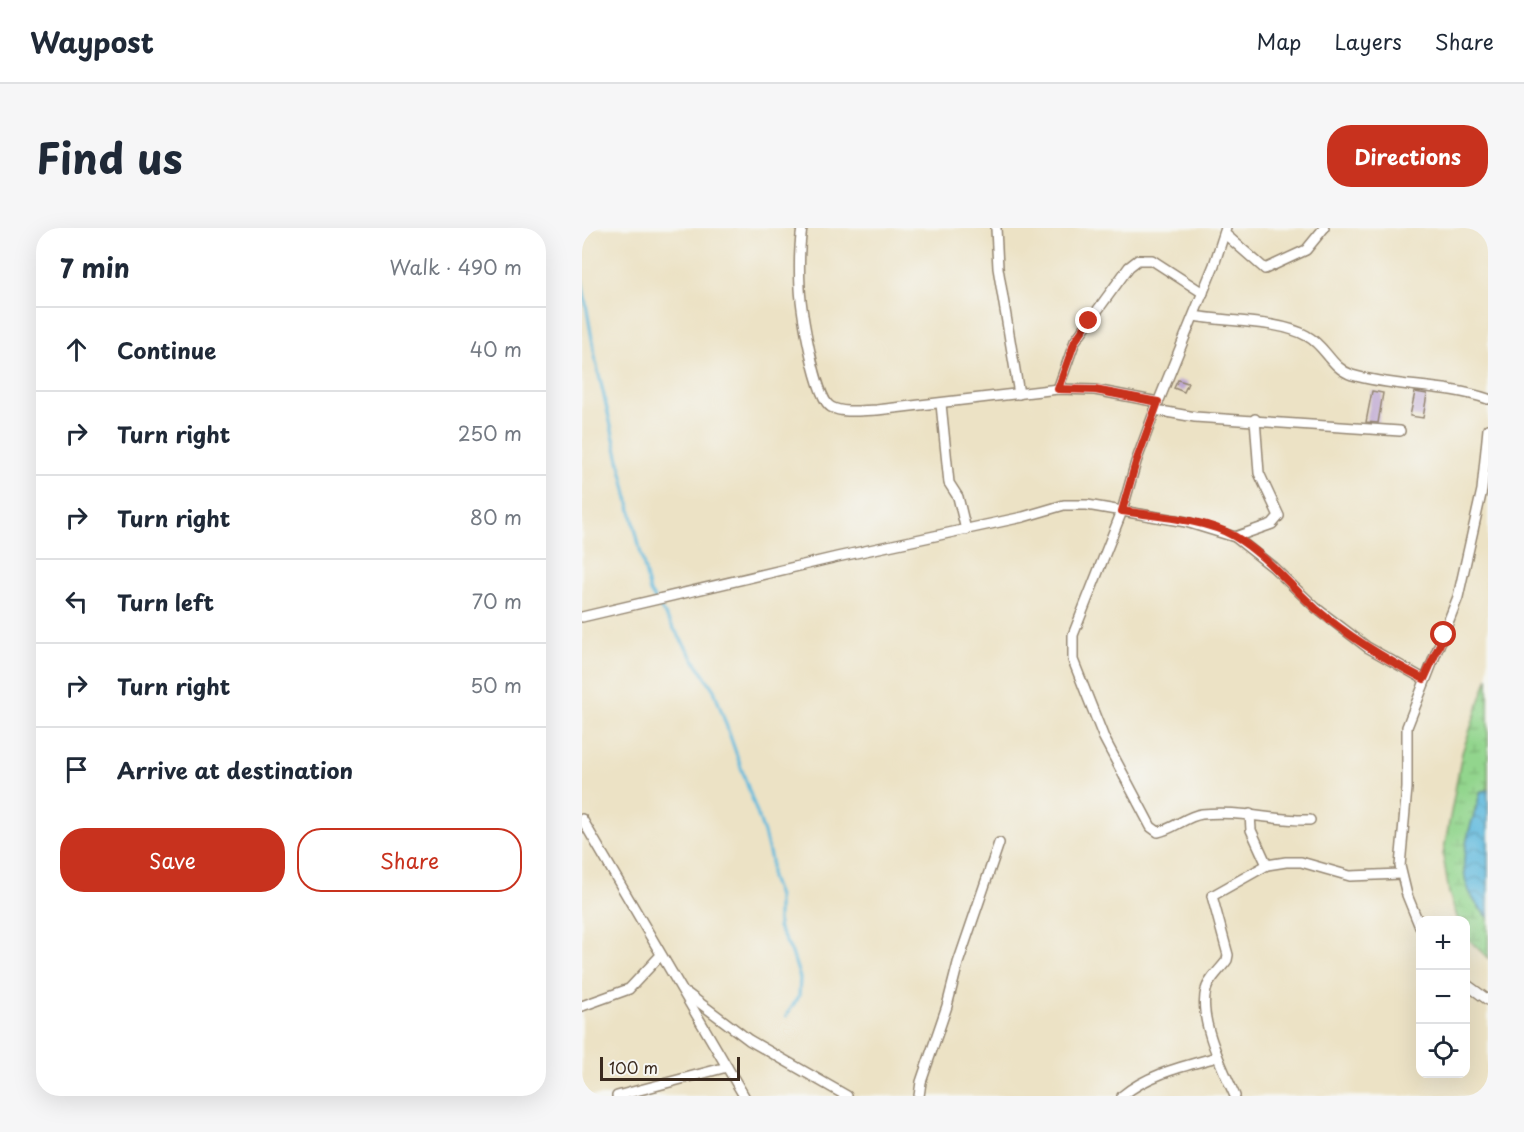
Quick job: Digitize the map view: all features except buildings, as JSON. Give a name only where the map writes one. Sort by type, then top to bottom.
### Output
[{"type":"street","points":[[802,228],[800,291],[823,399],[831,407],[845,411],[941,404],[1058,389],[1095,390],[1195,417],[1255,419],[1400,431]]},
{"type":"street","points":[[996,228],[998,268],[1019,394]]},
{"type":"street","points":[[1310,820],[1250,814],[1200,814],[1158,832],[1151,827],[1104,738],[1073,660],[1071,645],[1072,634],[1122,511],[1156,406],[1194,316],[1225,231],[1265,269],[1306,250],[1324,228]]},
{"type":"street","points":[[1058,389],[1075,341],[1129,267],[1138,260],[1152,260],[1203,293]]},
{"type":"street","points":[[1194,316],[1272,327],[1308,337],[1339,370],[1353,375],[1379,381],[1457,389],[1488,399]]},
{"type":"street","points":[[941,404],[949,483],[958,497],[966,530]]},
{"type":"street","points":[[1235,537],[1272,524],[1279,516],[1259,473],[1255,419]]},
{"type":"street","points":[[1416,916],[1401,874],[1407,727],[1458,597],[1482,490],[1488,429]]},
{"type":"street","points":[[582,617],[966,530],[1071,503],[1186,522],[1235,537],[1273,567],[1316,608],[1367,647],[1424,679]]},
{"type":"street","points":[[1250,814],[1251,830],[1268,865]]},
{"type":"street","points":[[582,819],[585,830],[660,956],[684,991],[744,1096]]},
{"type":"street","points":[[919,1096],[921,1082],[947,1006],[958,963],[999,843]]},
{"type":"street","points":[[1235,1096],[1217,1057],[1205,1004],[1206,988],[1227,960],[1228,955],[1212,896],[1268,865],[1300,862],[1350,876],[1401,874]]},
{"type":"street","points":[[582,1006],[629,989],[660,956]]},
{"type":"street","points":[[1470,987],[1488,1000]]},
{"type":"street","points":[[684,991],[749,1040],[847,1096]]},
{"type":"street","points":[[1122,1096],[1136,1085],[1175,1069],[1217,1057]]},
{"type":"street","points":[[617,1096],[727,1067]]},
{"type":"green space","points":[[1488,677],[1488,790],[1481,791],[1471,825],[1464,857],[1464,873],[1475,903],[1488,917],[1488,958],[1470,941],[1470,916],[1457,916],[1449,893],[1443,855],[1462,753]]},
{"type":"water","points":[[1488,790],[1488,917],[1475,903],[1468,888],[1464,873],[1464,857],[1481,791]]},
{"type":"waterway","points":[[582,281],[596,362],[650,592],[714,690],[764,833],[771,860],[771,878],[778,896],[778,927],[792,953],[800,978],[799,996],[786,1016]]},
{"type":"route","points":[[1089,321],[1075,341],[1058,389],[1095,390],[1158,402],[1136,462],[1122,511],[1186,522],[1219,530],[1235,537],[1273,567],[1316,608],[1367,647],[1424,679],[1444,635]]}]
